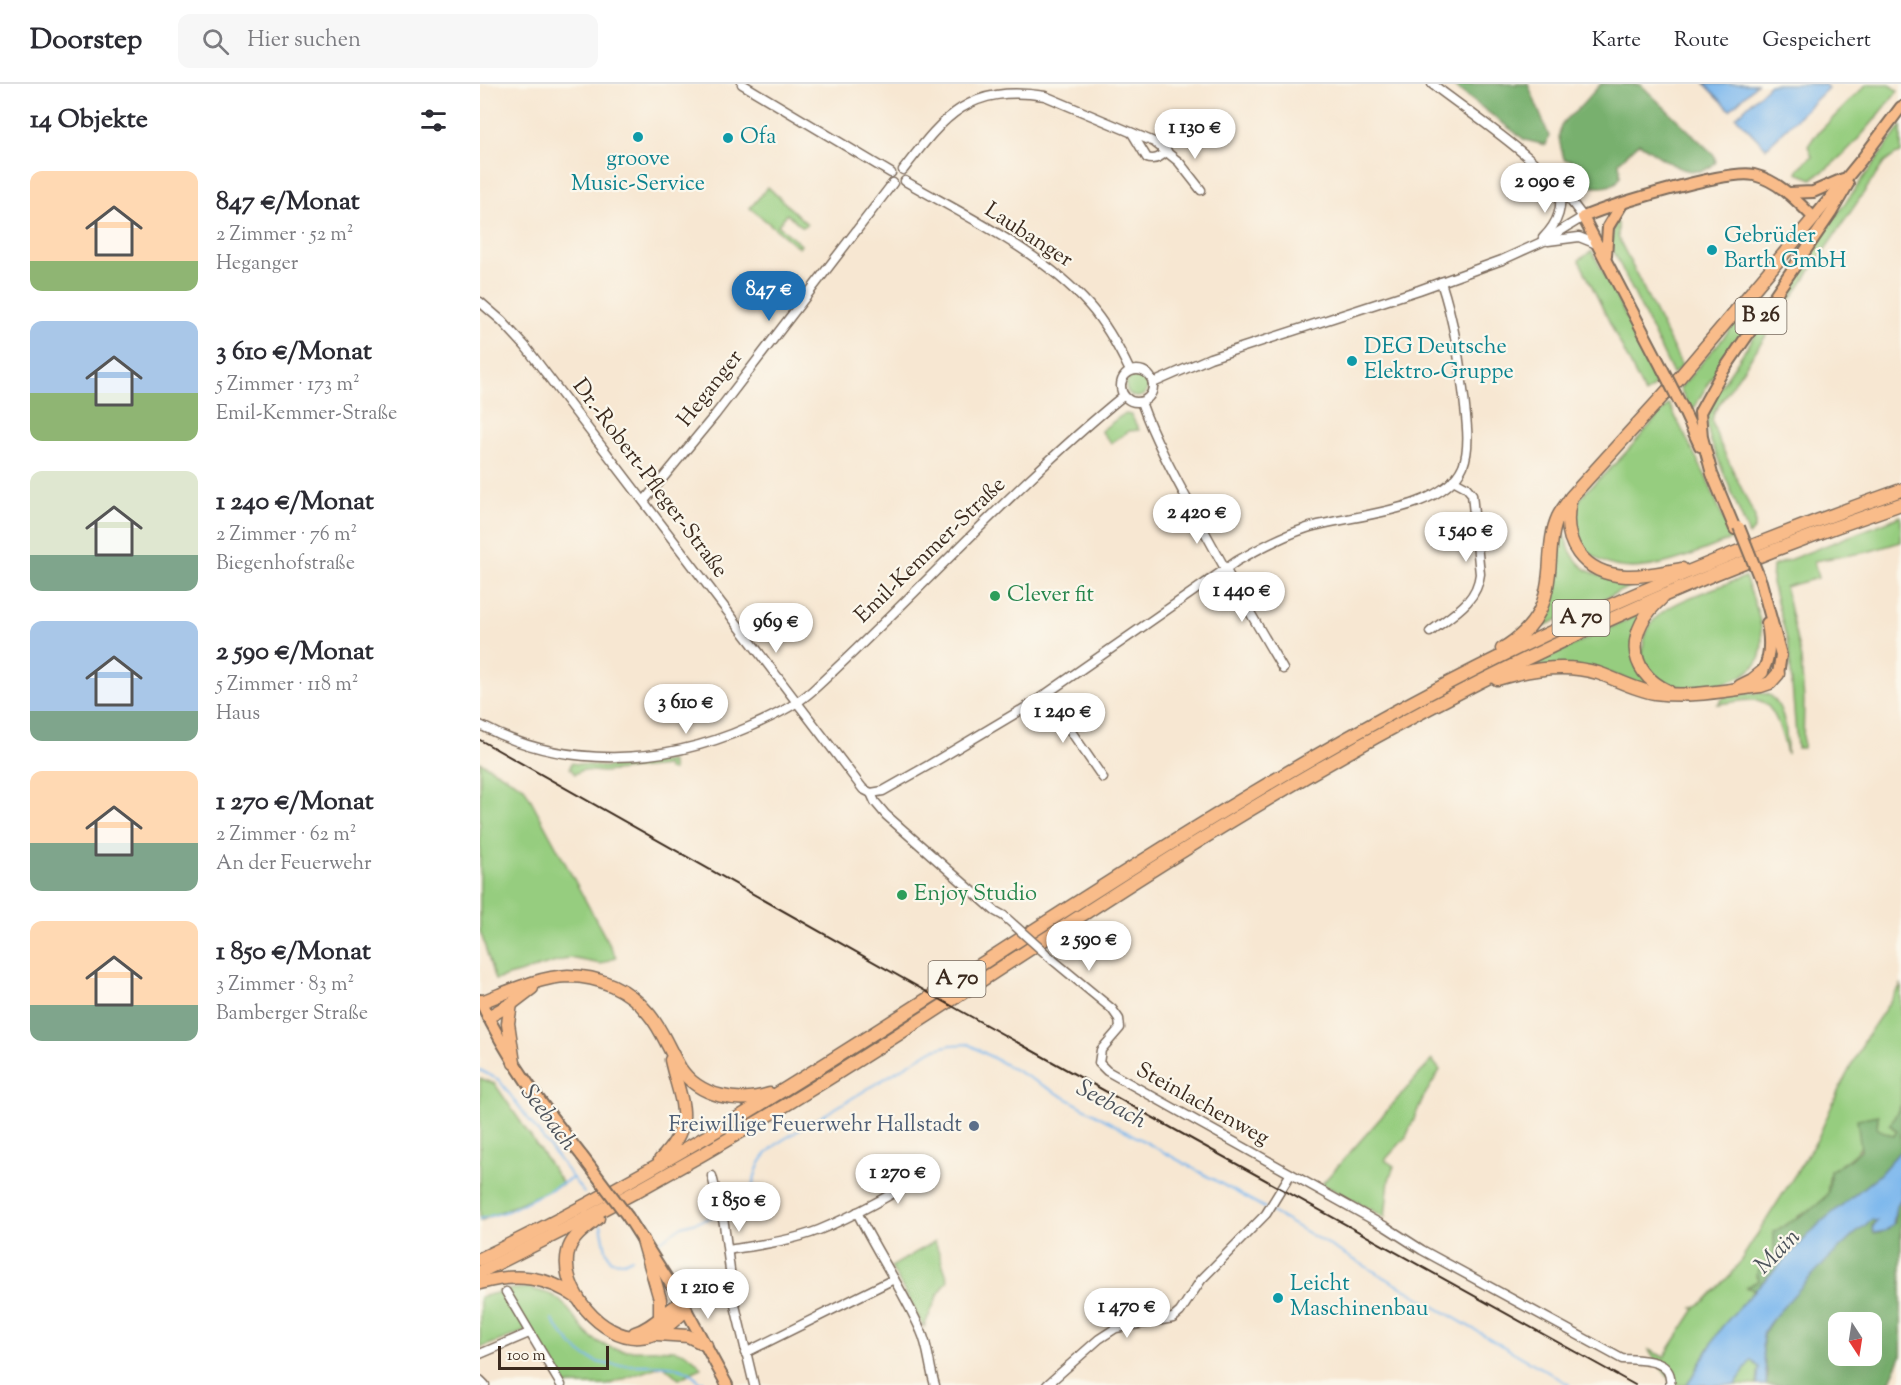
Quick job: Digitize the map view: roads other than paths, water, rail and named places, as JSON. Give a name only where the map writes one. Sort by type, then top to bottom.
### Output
[{"type":"highway","points":[[1466,682],[1510,645],[1534,621],[1544,604],[1554,530],[1558,516],[1571,498],[1679,378],[1814,218]]},
{"type":"highway","name":"A 70","points":[[501,1255],[617,1202],[708,1151],[816,1087],[1265,800],[1466,682],[1582,618],[1704,565],[1901,490]]},
{"type":"highway","points":[[1571,498],[1567,522],[1572,543],[1579,555],[1596,569],[1624,576],[1639,576],[1704,565]]},
{"type":"highway","name":"A 70","points":[[482,1273],[501,1255],[704,1140],[1088,894],[1255,791],[1368,726],[1668,593],[1773,550],[1901,504]]},
{"type":"highway","points":[[1668,593],[1652,607],[1644,618],[1635,646],[1637,657],[1646,675],[1654,684],[1675,694]]},
{"type":"highway","points":[[1466,682],[1520,672],[1560,668],[1595,673],[1654,693],[1695,694],[1761,686],[1770,683],[1778,675]]},
{"type":"highway","points":[[1735,688],[1752,680],[1761,672]]},
{"type":"highway","points":[[481,1001],[567,976],[583,977],[611,984],[623,990],[650,1014],[668,1048],[688,1078],[712,1093],[742,1098],[766,1095],[786,1089]]},
{"type":"highway","points":[[488,1017],[511,1004],[538,983]]},
{"type":"highway","points":[[511,1004],[508,1023],[514,1064]]},
{"type":"highway","points":[[645,1173],[676,1141],[684,1114],[668,1048]]},
{"type":"highway","points":[[617,1202],[578,1235],[568,1251],[567,1268],[578,1299],[604,1327],[622,1334],[638,1337],[657,1334],[688,1336],[706,1345]]},
{"type":"highway","points":[[643,1240],[660,1299],[660,1317]]},
{"type":"highway","points":[[482,1273],[540,1279],[556,1285],[578,1299]]},
{"type":"highway","points":[[622,1334],[642,1331],[660,1317],[684,1306]]},
{"type":"highway","points":[[657,1334],[684,1306]]},
{"type":"main road","name":"B 26","points":[[1814,218],[1901,107]]},
{"type":"main road","name":"B 26","points":[[1712,474],[1699,420],[1702,405],[1831,213],[1852,172]]},
{"type":"main road","points":[[1788,193],[1813,192],[1852,172]]},
{"type":"main road","points":[[1583,217],[1654,194],[1737,175],[1752,174],[1774,183],[1814,218]]},
{"type":"main road","points":[[1606,260],[1608,226],[1622,204]]},
{"type":"main road","name":"B 26","points":[[1583,217],[1682,407],[1737,528],[1759,583],[1781,655],[1778,675]]},
{"type":"main road","name":"B 26","points":[[1759,583],[1770,636],[1766,665],[1761,672]]},
{"type":"main road","points":[[481,1001],[514,1064],[643,1240],[684,1306],[718,1366],[726,1385]]},
{"type":"street","points":[[742,84],[891,172]]},
{"type":"street","points":[[1153,383],[1210,358],[1456,277],[1540,243],[1583,217],[1559,184],[1544,170],[1432,84]]},
{"type":"street","points":[[903,170],[951,110],[973,95],[999,89],[1029,91],[1155,142],[1179,162],[1201,189]]},
{"type":"street","points":[[1131,132],[1147,158],[1151,160],[1161,157],[1167,151]]},
{"type":"street","points":[[891,172],[898,169],[903,170]]},
{"type":"street","points":[[891,172],[890,179],[893,183],[901,185],[905,181],[906,174],[903,170]]},
{"type":"street","name":"Laubanger","points":[[905,181],[1023,250],[1057,274],[1096,314],[1130,371]]},
{"type":"street","name":"Heganger","points":[[645,501],[709,423],[893,183]]},
{"type":"street","points":[[1540,243],[1557,221],[1561,208],[1559,184]]},
{"type":"street","points":[[1540,243],[1579,237],[1599,246]]},
{"type":"street","points":[[871,793],[883,791],[929,765],[1046,694],[1225,569],[1264,545],[1321,524],[1417,503],[1440,493],[1453,480],[1465,458],[1466,418],[1456,332],[1441,282]]},
{"type":"street","name":"Dr.-Robert-Pfleger-Straße","points":[[480,302],[525,346],[796,702],[863,789],[871,793],[886,815],[995,911],[1004,916],[1112,1009],[1119,1019],[1120,1028],[1101,1050],[1099,1063]]},
{"type":"street","points":[[1136,370],[1146,372],[1153,383],[1151,395],[1141,402],[1131,401],[1123,396],[1120,384],[1125,375],[1136,370]]},
{"type":"street","name":"Emil-Kemmer-Straße","points":[[480,726],[510,740],[533,747],[577,756],[626,757],[673,752],[715,741],[762,722],[808,694],[1033,477],[1123,396]]},
{"type":"street","points":[[1141,402],[1160,449],[1225,569],[1283,669]]},
{"type":"street","points":[[1430,632],[1472,599],[1479,582],[1472,494],[1466,487],[1453,480]]},
{"type":"street","points":[[1046,694],[1103,778]]},
{"type":"street","name":"Steinlachenweg","points":[[1099,1063],[1113,1075],[1386,1227],[1422,1250],[1622,1359],[1660,1364],[1667,1369],[1670,1375],[1670,1385]]},
{"type":"street","points":[[728,1250],[785,1240],[818,1230],[857,1212],[926,1174]]},
{"type":"street","points":[[1047,1385],[1099,1339],[1116,1328],[1173,1318],[1185,1306],[1202,1280],[1266,1214],[1290,1175]]},
{"type":"street","points":[[712,1176],[723,1216],[734,1301],[754,1385]]},
{"type":"street","points":[[857,1212],[922,1332],[935,1385]]},
{"type":"street","points":[[745,1353],[894,1279]]},
{"type":"street","points":[[507,1292],[561,1385]]},
{"type":"street","points":[[480,1354],[529,1333]]},
{"type":"street","points":[[480,1380],[485,1385]]},
{"type":"water","points":[[1705,84],[1757,84],[1730,110]]},
{"type":"water","points":[[1770,84],[1824,84],[1828,88],[1766,148],[1736,117]]},
{"type":"water","points":[[1901,1150],[1901,1199],[1896,1206],[1893,1224],[1885,1231],[1874,1233],[1872,1228],[1877,1221],[1871,1220],[1805,1282],[1772,1319],[1762,1341],[1766,1385],[1757,1385],[1759,1367],[1751,1360],[1735,1385],[1687,1385],[1721,1328],[1741,1305],[1820,1223],[1880,1174]]},
{"type":"waterway","name":"Seebach","points":[[660,1241],[682,1226],[742,1209],[763,1158],[781,1141],[932,1050],[951,1045],[968,1044],[1265,1208]]},
{"type":"waterway","name":"Seebach","points":[[480,1070],[499,1080],[584,1193]]},
{"type":"waterway","points":[[480,1219],[508,1211],[573,1178]]},
{"type":"waterway","name":"Seebach","points":[[1270,1211],[1570,1385]]},
{"type":"waterway","name":"Seebach","points":[[601,1225],[606,1250],[611,1261],[624,1262],[632,1258]]},
{"type":"waterway","points":[[552,1320],[576,1349],[595,1361],[607,1364],[680,1368],[692,1374],[700,1383]]},
{"type":"waterway","points":[[696,1385],[703,1381]]},
{"type":"railway","points":[[480,740],[959,1010],[1635,1385]]},
{"type":"place","name":"groove Music-Service","points":[[638,137]]},
{"type":"place","name":"Ofa","points":[[728,138]]},
{"type":"place","name":"Gebrüder Barth GmbH","points":[[1712,250]]},
{"type":"place","name":"DEG Deutsche Elektro-Gruppe","points":[[1352,361]]},
{"type":"place","name":"Clever fit","points":[[995,596]]},
{"type":"place","name":"Enjoy Studio","points":[[902,895]]},
{"type":"place","name":"Freiwillige Feuerwehr Hallstadt","points":[[974,1126]]},
{"type":"place","name":"Leicht Maschinenbau","points":[[1278,1298]]},
{"type":"water label","name":"Main","points":[[1778,1252]]}]
